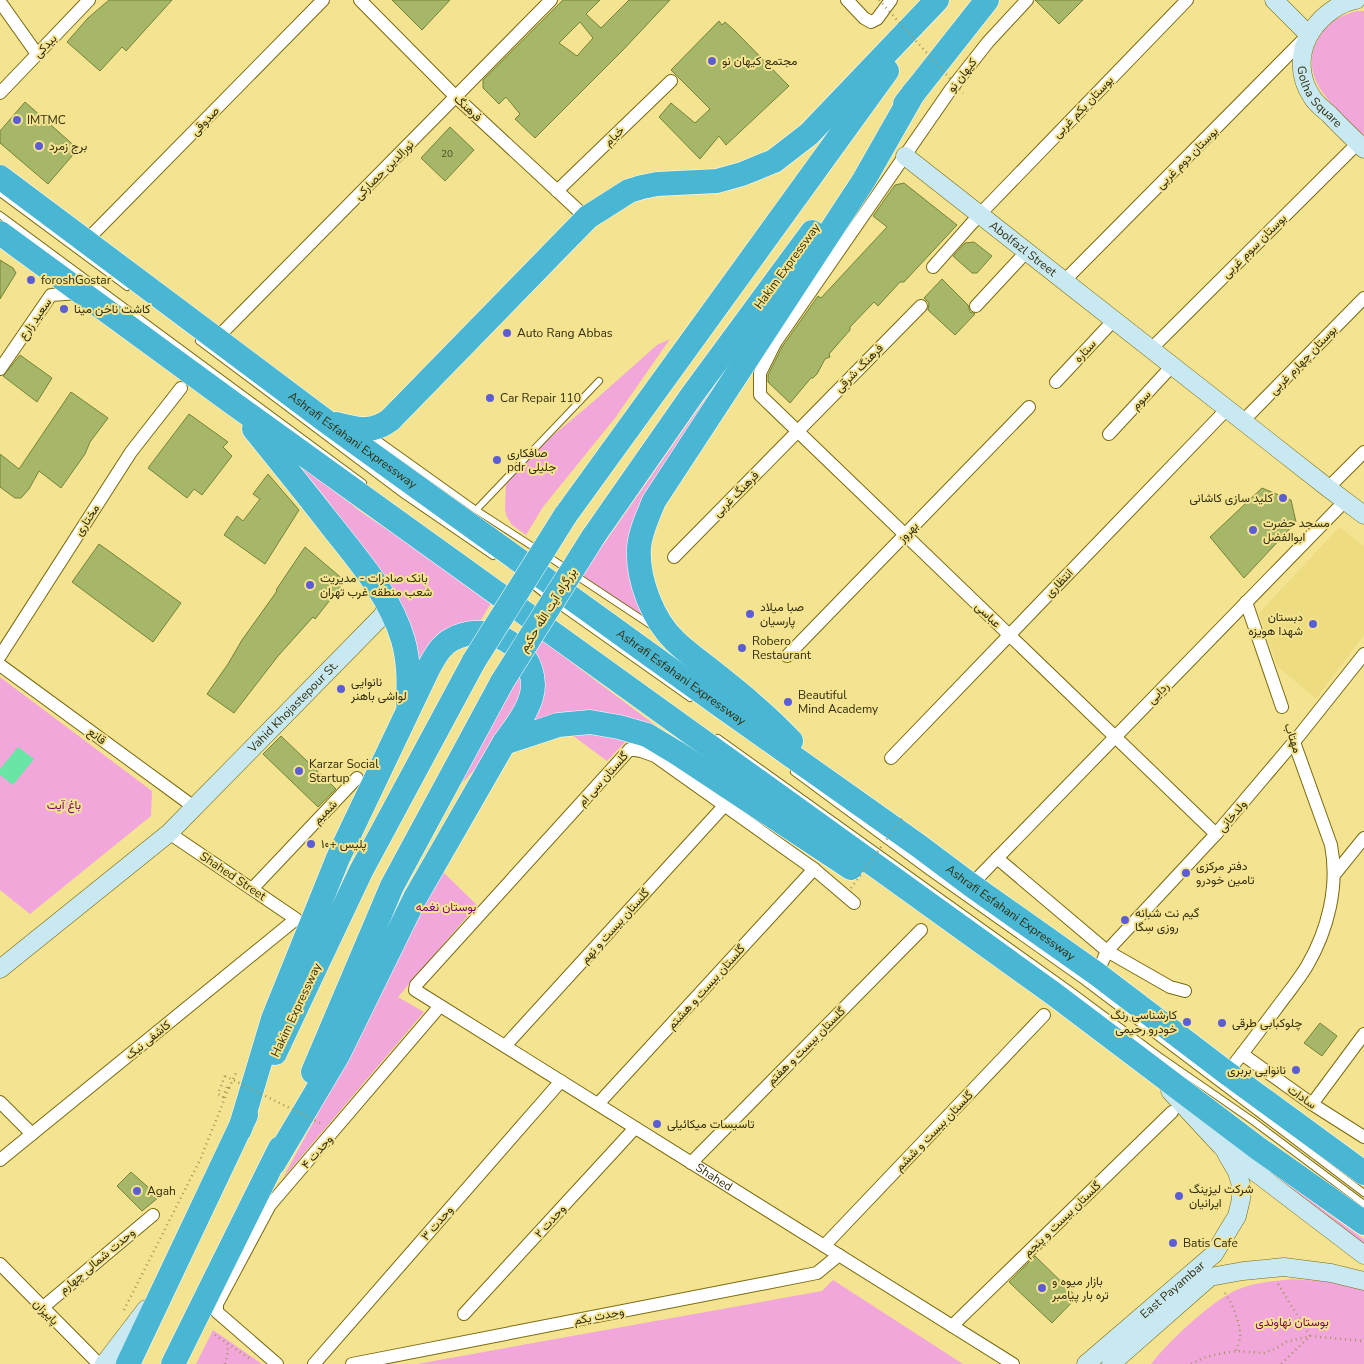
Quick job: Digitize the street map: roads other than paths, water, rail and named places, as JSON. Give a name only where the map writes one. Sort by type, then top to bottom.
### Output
[{"type":"highway","points":[[328,422],[370,430],[380,427],[390,420],[588,217],[629,191],[657,184],[717,181],[742,174],[774,161],[809,134],[936,0]]},
{"type":"highway","name":"Hakim Expressway","points":[[128,1364],[361,871],[474,661],[564,516],[856,113],[941,0]]},
{"type":"highway","name":"Hakim Expressway","points":[[593,537],[692,395],[914,92],[987,0]]},
{"type":"highway","points":[[832,784],[779,728],[674,640],[656,614],[642,584],[639,566],[639,546],[645,523],[654,501],[864,180],[914,92]]},
{"type":"highway","name":"Ashrafi Esfahani Expressway","points":[[0,177],[328,422],[1097,974],[1227,1073],[1364,1173]]},
{"type":"highway","points":[[0,233],[234,404],[1054,994],[1259,1149],[1364,1223]]},
{"type":"highway","points":[[234,404],[354,554],[374,581],[387,603],[396,620],[403,640],[409,666],[408,713]]},
{"type":"highway","name":"بزرگراه آیت الله حکیم","points":[[274,1163],[392,886],[502,682],[593,537]]},
{"type":"highway","points":[[173,1364],[274,1163],[338,1055],[415,898],[530,700],[533,685],[530,669],[518,648],[499,636],[481,632],[465,633],[450,641],[439,651],[429,667],[338,858],[273,1019],[240,1128]]},
{"type":"highway","points":[[504,743],[558,725],[590,722],[619,727],[647,735],[852,868],[945,917]]},
{"type":"street","name":"بیدکی","points":[[0,93],[89,0]]},
{"type":"street","name":"صدوقی","points":[[86,241],[323,0]]},
{"type":"street","name":"نورالدین حصارکی","points":[[217,338],[551,0]]},
{"type":"street","points":[[848,0],[864,18],[871,22],[877,19],[891,0]]},
{"type":"street","name":"کیهان نو","points":[[905,156],[951,89],[988,42],[1027,0]]},
{"type":"street","name":"بوستان یکم غربی","points":[[933,267],[980,214],[1187,0]]},
{"type":"street","points":[[1274,0],[1309,35]]},
{"type":"street","name":"Golha Square","points":[[1356,0],[1329,5],[1309,35],[1302,51],[1301,64],[1305,82],[1313,98],[1361,146]]},
{"type":"street","name":"فرهنگ","points":[[363,1],[456,97],[580,212]]},
{"type":"street","points":[[0,2],[37,54]]},
{"type":"street","name":"بوستان دوم غربی","points":[[1064,281],[1309,35]]},
{"type":"street","name":"خیام","points":[[558,191],[671,82]]},
{"type":"street","name":"بوستان سوم غربی","points":[[1151,349],[1361,146]]},
{"type":"street","name":"Abolfazl Street","points":[[905,156],[1364,515]]},
{"type":"street","name":"عباسی","points":[[905,156],[775,343],[760,373],[760,395],[1216,834]]},
{"type":"street","points":[[976,306],[1026,251]]},
{"type":"street","name":"سعید زارع","points":[[0,369],[51,295],[83,293]]},
{"type":"street","name":"بوستان چهارم غربی","points":[[1243,421],[1364,298]]},
{"type":"street","name":"فرهنگ شرقی","points":[[798,431],[921,306]]},
{"type":"street","name":"ستاره","points":[[1056,382],[1114,320]]},
{"type":"street","name":"سوم","points":[[1109,434],[1172,366]]},
{"type":"street","name":"مختاری","points":[[0,656],[131,452],[181,388]]},
{"type":"street","name":"بهروز","points":[[787,656],[1029,407]]},
{"type":"street","name":"انتظاری","points":[[891,758],[1227,409]]},
{"type":"street","name":"فرهنگ غربی","points":[[674,557],[798,431]]},
{"type":"street","points":[[1328,488],[1364,452]]},
{"type":"street","name":"ردایی","points":[[971,885],[1345,501]]},
{"type":"street","name":"مهتاب","points":[[1246,602],[1282,707]]},
{"type":"street","name":"Vahid Khojastepour St.","points":[[169,833],[383,615],[387,603]]},
{"type":"street","name":"ولدخانی","points":[[1097,974],[1107,951],[1216,834],[1294,742],[1364,654]]},
{"type":"street","name":"قانع","points":[[0,665],[194,807]]},
{"type":"street","name":"مهتاب","points":[[1227,1073],[1306,967],[1325,927],[1331,905],[1334,860],[1326,830],[1294,742]]},
{"type":"street","name":"گلستان سی ام","points":[[415,990],[416,985],[630,749],[640,750],[655,756],[814,869],[854,903]]},
{"type":"street","name":"شمیم","points":[[252,889],[357,778]]},
{"type":"street","name":"گلستان بیست و نهم","points":[[505,1046],[724,806]]},
{"type":"street","points":[[0,968],[169,833]]},
{"type":"street","name":"Shahed Street","points":[[169,833],[296,919]]},
{"type":"street","points":[[1334,876],[1364,838]]},
{"type":"street","points":[[997,858],[1107,951],[1170,987],[1185,991]]},
{"type":"street","name":"گلستان بیست و هشتم","points":[[598,1104],[814,869]]},
{"type":"street","name":"کاشفی نیک","points":[[0,1160],[296,919]]},
{"type":"street","name":"گلستان بیست و هفتم","points":[[692,1163],[921,930]]},
{"type":"street","name":"Shahed","points":[[415,990],[1013,1364]]},
{"type":"street","name":"وحدت ۴","points":[[277,1364],[217,1312],[218,1304],[270,1205],[440,1006]]},
{"type":"street","name":"گلستان بیست و ششم","points":[[824,1246],[1044,1015]]},
{"type":"street","points":[[1312,1104],[1364,1034]]},
{"type":"street","name":"سادات","points":[[1242,1054],[1312,1104],[1364,1137]]},
{"type":"street","points":[[1139,1058],[1221,1146],[1364,1255]]},
{"type":"street","name":"وحدت ۳","points":[[314,1364],[561,1081]]},
{"type":"street","points":[[0,1102],[32,1134]]},
{"type":"street","name":"گلستان بیست و پنجم","points":[[952,1326],[1172,1112]]},
{"type":"street","name":"وحدت ۲","points":[[464,1314],[635,1128]]},
{"type":"street","points":[[1324,1144],[1364,1158]]},
{"type":"street","name":"East Payambar","points":[[1089,1363],[1214,1254],[1237,1216],[1241,1199],[1241,1185],[1237,1172],[1221,1146]]},
{"type":"street","name":"وحدت شمالی چهارم","points":[[42,1308],[153,1215]]},
{"type":"street","name":"وحدت یکم","points":[[352,1364],[817,1274],[839,1255]]},
{"type":"street","name":"پاییزان","points":[[0,1264],[42,1308],[99,1361]]},
{"type":"street","name":"East Payambar","points":[[1111,1364],[1210,1277],[1244,1271],[1284,1268],[1331,1274],[1364,1281]]},
{"type":"street","points":[[99,1361],[166,1282]]},
{"type":"lane","points":[[0,193],[131,290]]},
{"type":"lane","points":[[0,215],[370,488]]},
{"type":"lane","points":[[192,335],[404,495],[499,560]]},
{"type":"lane","points":[[476,510],[599,381]]},
{"type":"lane","points":[[362,429],[476,510],[674,640]]},
{"type":"lane","points":[[522,577],[567,612],[698,704]]},
{"type":"lane","points":[[512,592],[520,598]]},
{"type":"lane","points":[[535,608],[550,619]]},
{"type":"lane","points":[[711,733],[760,766],[1159,1056],[1253,1121],[1364,1204]]},
{"type":"lane","points":[[786,766],[928,871],[1085,982],[1364,1193]]},
{"type":"place","name":"مجتمع کیهان نو","points":[[712,61]]},
{"type":"place","name":"IMTMC","points":[[17,120]]},
{"type":"place","name":"برج زمرد","points":[[39,146]]},
{"type":"place","name":"foroshGostar","points":[[31,280]]},
{"type":"place","name":"کاشت ناخن مینا","points":[[64,309]]},
{"type":"place","name":"Auto Rang Abbas","points":[[507,333]]},
{"type":"place","name":"Car Repair 110","points":[[490,398]]},
{"type":"place","name":"صافکاری pdr جلیلی","points":[[497,460]]},
{"type":"place","name":"کلید سازی کاشانی","points":[[1283,498]]},
{"type":"place","name":"مسجد حضرت ابوالفضل","points":[[1253,530]]},
{"type":"place","name":"بانک صادرات - مدیریت شعب منطقه غرب تهران","points":[[310,585]]},
{"type":"place","name":"صبا میلاد پارسیان","points":[[750,614]]},
{"type":"place","name":"دبستان شهدا هویزه","points":[[1313,624]]},
{"type":"place","name":"Robero Restaurant","points":[[742,648]]},
{"type":"place","name":"نانوایی لواشی باهنر","points":[[341,689]]},
{"type":"place","name":"Beautiful Mind Academy","points":[[788,702]]},
{"type":"place","name":"Karzar Social Startup","points":[[299,771]]},
{"type":"place","name":"پلیس +۱۰","points":[[311,844]]},
{"type":"place","name":"دفتر مرکزی تامین خودرو","points":[[1186,873]]},
{"type":"place","name":"گیم نت شبانه روزی سِگا","points":[[1125,920]]},
{"type":"place","name":"کارشناسی رنگ خودرو رحیمی","points":[[1187,1022]]},
{"type":"place","name":"چلوکبابی طرقی","points":[[1222,1023]]},
{"type":"place","name":"نانوایی بربری","points":[[1296,1070]]},
{"type":"place","name":"تاسیسات میکائیلی","points":[[657,1124]]},
{"type":"place","name":"Agah","points":[[137,1191]]},
{"type":"place","name":"شرکت لیزینگ ایرانیان","points":[[1179,1196]]},
{"type":"place","name":"Batis Cafe","points":[[1173,1243]]},
{"type":"place","name":"بازار میوه و تره بار پیامبر","points":[[1042,1288]]},
{"type":"park label","name":"باغ آیت","points":[[64,805]]},
{"type":"park label","name":"بوستان نغمه","points":[[446,907]]},
{"type":"park label","name":"بوستان نهاوندی","points":[[1292,1322]]}]
